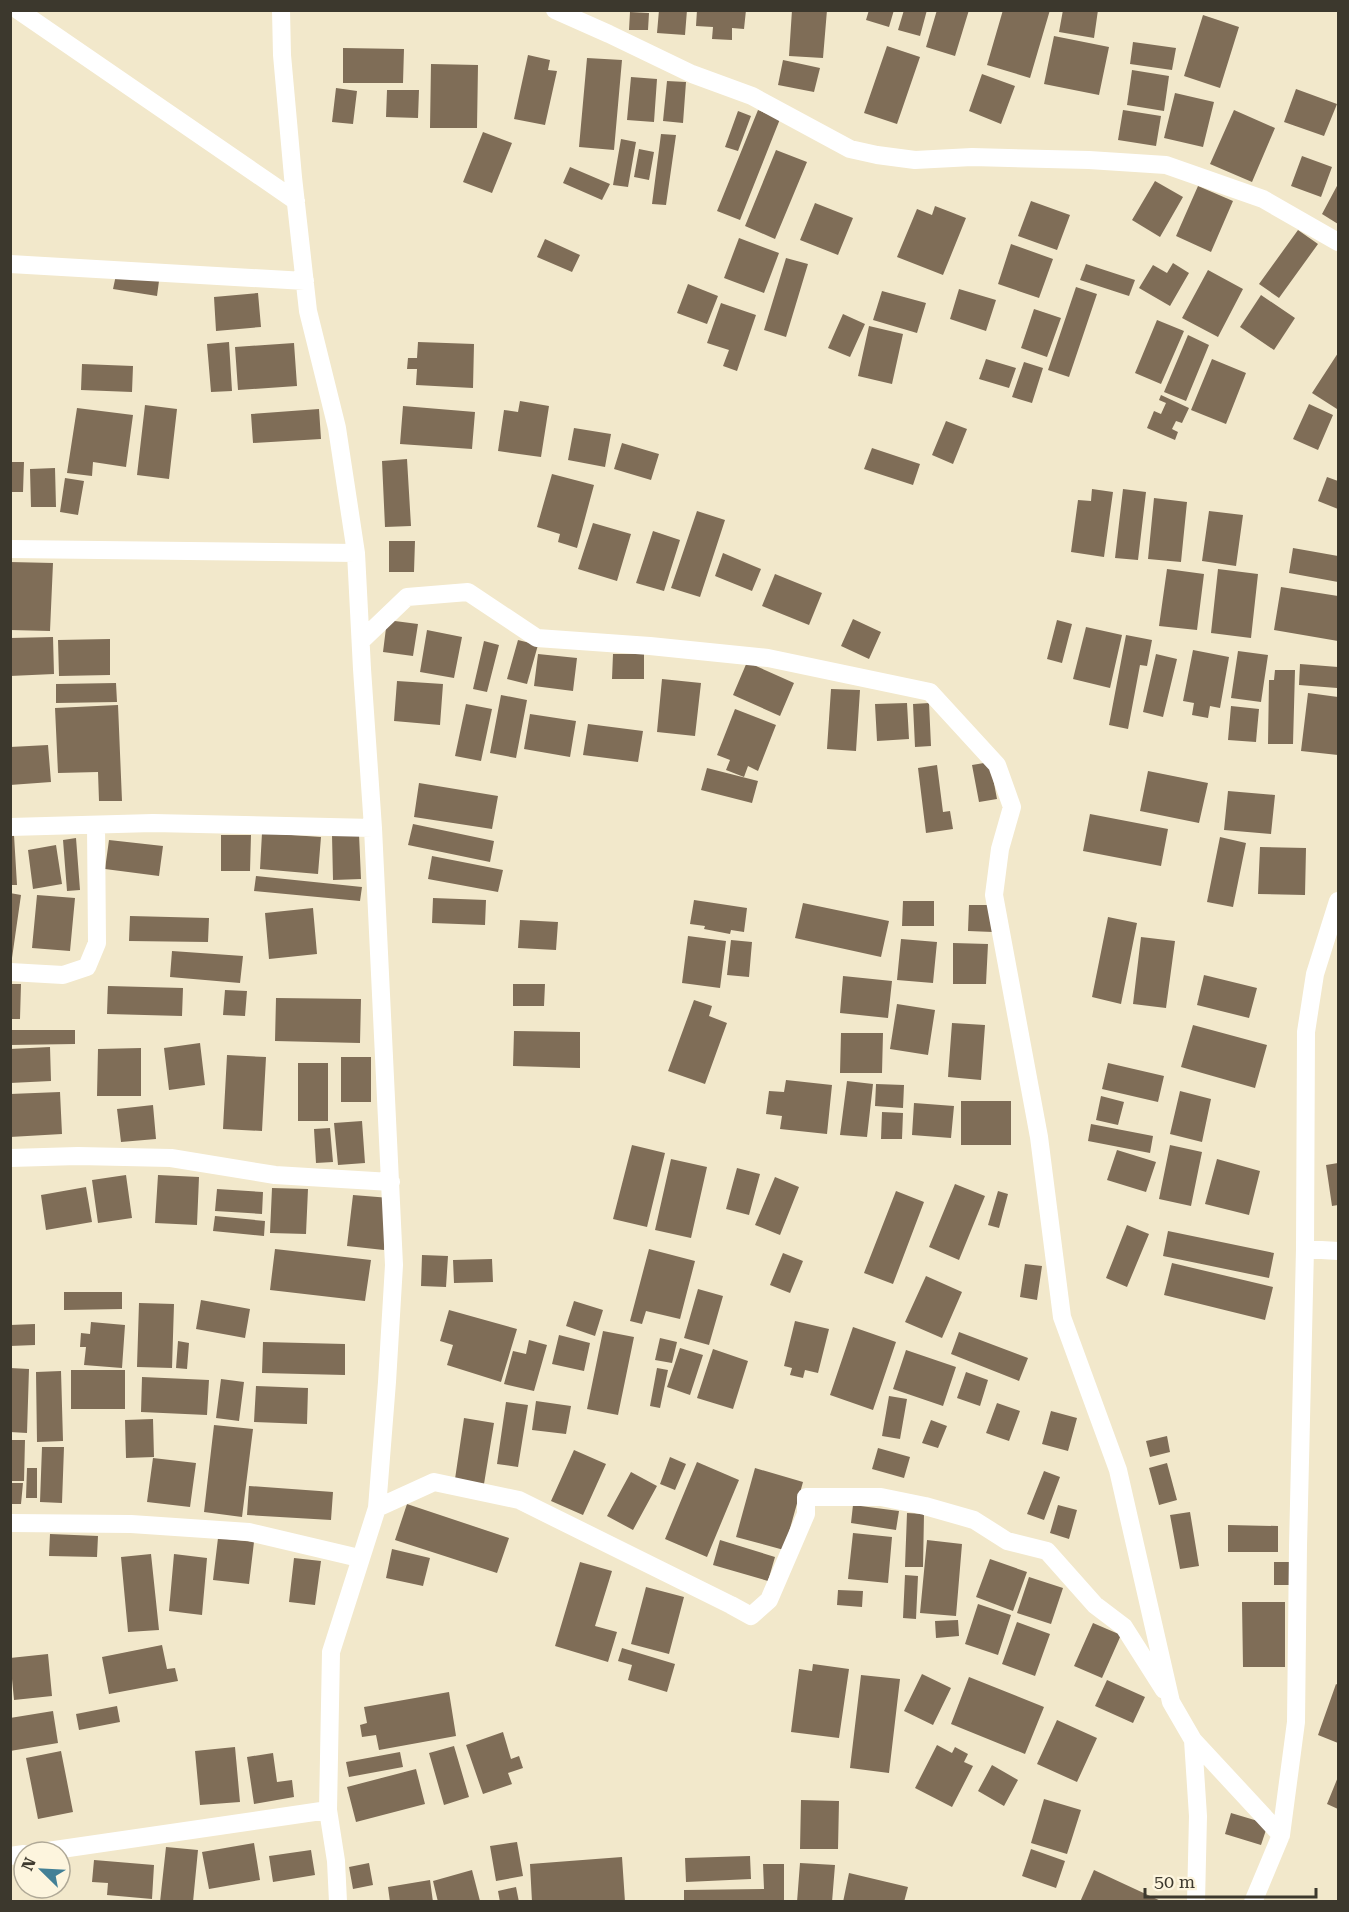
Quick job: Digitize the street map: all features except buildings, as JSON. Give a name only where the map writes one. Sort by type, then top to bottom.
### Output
[{"type":"street","points":[[18,10],[296,201]]},
{"type":"street","points":[[281,10],[282,55],[308,311],[337,428],[356,553],[374,828],[394,1265],[376,1508],[331,1652],[328,1809],[336,1861],[338,1902]]},
{"type":"street","points":[[555,10],[692,74],[752,96],[850,148],[877,155],[915,160],[972,157],[1089,160],[1166,165],[1263,199],[1338,242]]},
{"type":"street","points":[[10,264],[305,281]]},
{"type":"street","points":[[10,549],[356,553]]},
{"type":"street","points":[[361,641],[407,597],[468,592],[537,638],[768,658],[930,692],[997,765],[1012,807],[1000,849],[994,895],[1039,1137],[1062,1317],[1118,1470],[1171,1702]]},
{"type":"street","points":[[10,826],[153,823],[374,828]]},
{"type":"street","points":[[10,972],[63,975],[87,967],[97,943],[96,825]]},
{"type":"street","points":[[1253,1902],[1281,1835],[1296,1722],[1305,1249],[1306,1032],[1315,974],[1338,901]]},
{"type":"street","points":[[10,1158],[78,1156],[171,1158],[275,1175],[391,1182]]},
{"type":"street","points":[[1305,1249],[1338,1251]]},
{"type":"street","points":[[376,1508],[434,1482],[519,1500],[751,1616],[769,1600],[806,1514],[806,1497],[881,1497],[925,1506],[974,1520],[1007,1541],[1047,1551],[1095,1605],[1124,1627],[1193,1740],[1281,1835]]},
{"type":"street","points":[[10,1523],[132,1524],[249,1532],[359,1558]]},
{"type":"street","points":[[1124,1627],[1152,1620]]},
{"type":"street","points":[[1193,1740],[1198,1816],[1196,1902]]},
{"type":"street","points":[[72,1847],[328,1809]]}]
